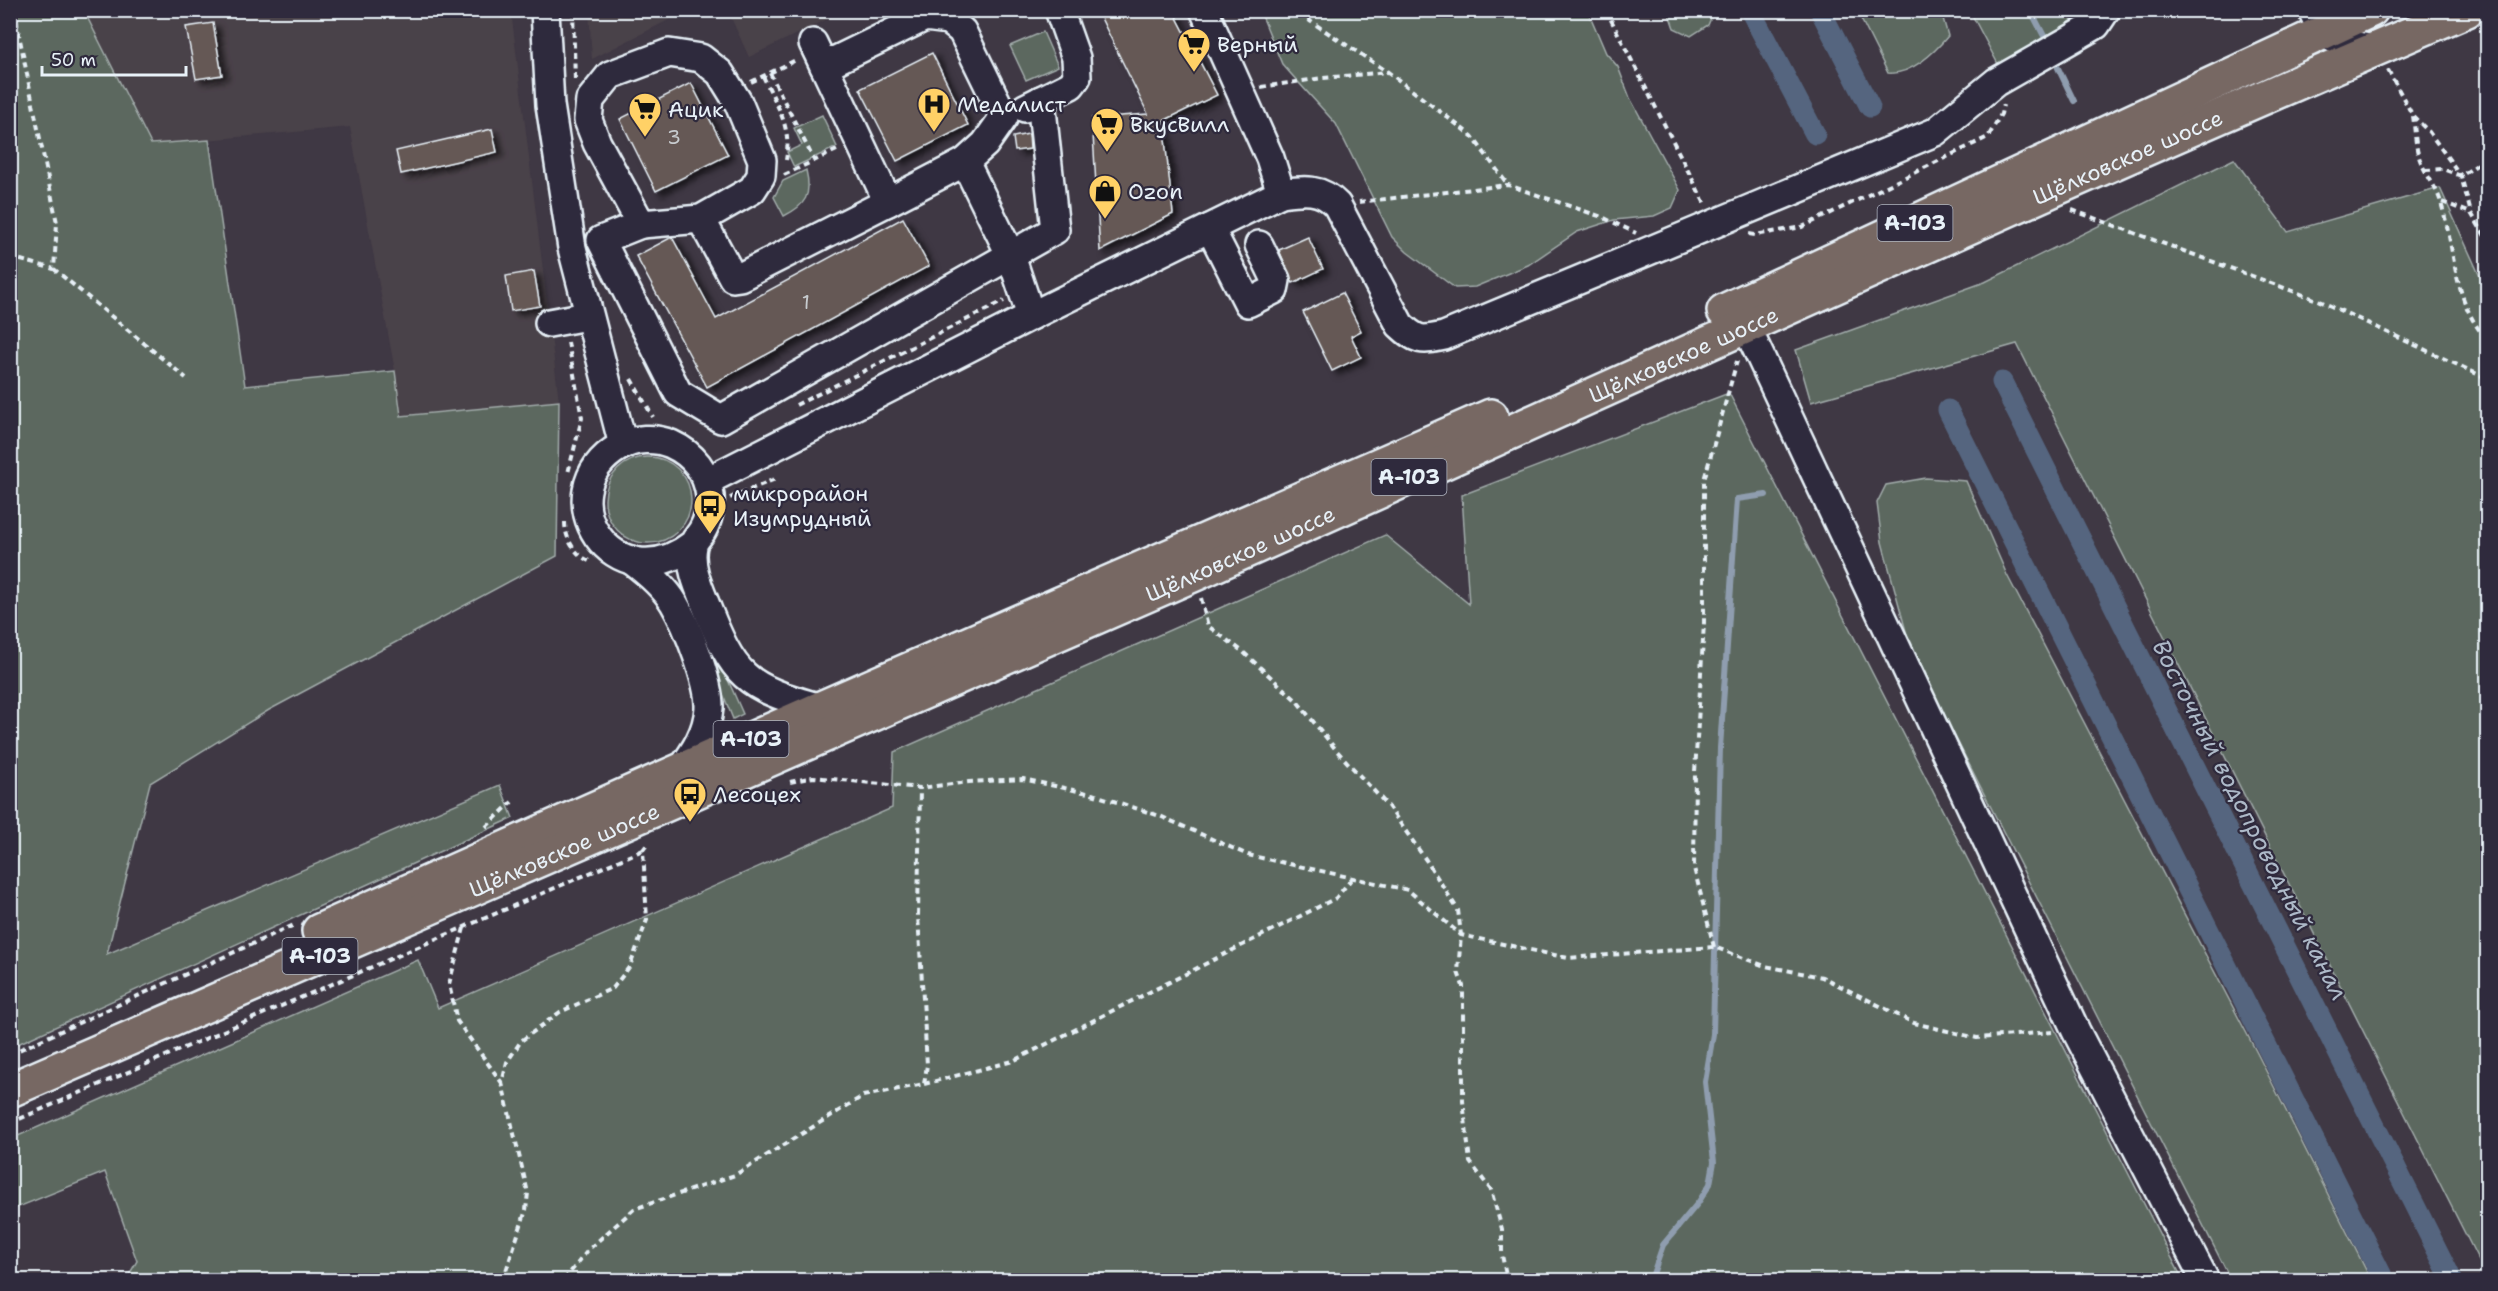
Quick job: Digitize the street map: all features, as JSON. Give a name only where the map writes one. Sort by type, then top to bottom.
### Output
[{"type":"main road","name":"Щёлковское шоссе","points":[[10,1069],[821,708],[1664,339],[2318,22],[2371,10]]},
{"type":"main road","name":"Щёлковское шоссе","points":[[10,1090],[706,789],[1195,574],[1746,326],[2467,10]]},
{"type":"street","points":[[545,10],[572,102],[572,248],[623,445]]},
{"type":"street","points":[[701,219],[733,278],[740,277],[965,162],[985,144],[1004,117],[1071,85],[1077,77],[1076,58],[1059,10]]},
{"type":"street","points":[[1204,10],[1270,158],[1281,193]]},
{"type":"street","points":[[707,482],[1028,305],[1210,228],[1281,193],[1309,189],[1323,194],[1337,205],[1400,325],[1413,337],[1424,341],[1444,336],[1935,132],[1996,82],[2096,25],[2106,10]]},
{"type":"street","points":[[888,202],[818,53],[925,17],[948,20],[962,31],[1004,117]]},
{"type":"street","points":[[2318,22],[2344,44],[2377,49]]},
{"type":"street","points":[[572,102],[610,75],[669,53],[701,58],[720,73],[732,92],[762,160],[761,176],[752,190],[701,219],[641,224],[601,240],[572,248]]},
{"type":"street","points":[[601,240],[678,393],[721,419],[1055,230],[1041,100]]},
{"type":"street","points":[[572,102],[588,120],[597,143],[641,224]]},
{"type":"street","points":[[965,162],[1011,256],[1028,305]]},
{"type":"street","points":[[1210,228],[1248,303],[1274,290],[1276,286],[1276,280],[1259,245]]},
{"type":"street","points":[[549,323],[588,316]]},
{"type":"street","points":[[1746,326],[2076,1031],[2205,1281]]},
{"type":"street","points":[[643,439],[663,441],[682,449],[698,463],[707,482],[710,498],[709,515],[703,530],[693,544],[680,554],[664,561],[648,563],[616,554],[593,530],[587,506],[590,481],[597,466],[608,453],[623,445],[643,439]]},
{"type":"street","points":[[693,544],[692,561],[698,584],[721,645],[743,676],[762,689],[821,708]]},
{"type":"street","points":[[631,560],[645,570],[673,602],[696,655],[707,690],[709,707],[706,726],[698,747],[681,770]]},
{"type":"path","points":[[14,10],[57,223],[54,269]]},
{"type":"path","points":[[572,102],[573,10]]},
{"type":"path","points":[[1302,10],[1310,21],[1388,72],[1472,136],[1508,185]]},
{"type":"path","points":[[1606,10],[1714,223]]},
{"type":"path","points":[[2377,49],[2413,116],[2429,132],[2461,176],[2471,213],[2487,241]]},
{"type":"path","points":[[732,92],[770,72],[818,53]]},
{"type":"path","points":[[770,72],[814,161]]},
{"type":"path","points":[[1257,87],[1388,72]]},
{"type":"path","points":[[1745,233],[1755,235],[1802,227],[1988,137],[2001,114],[2003,103]]},
{"type":"path","points":[[2413,116],[2418,156],[2441,201],[2461,290],[2476,328],[2487,340]]},
{"type":"path","points":[[752,190],[859,139]]},
{"type":"path","points":[[2461,176],[2487,157]]},
{"type":"path","points":[[2425,170],[2443,168],[2461,176]]},
{"type":"path","points":[[1337,205],[1508,185],[1602,217],[1661,245]]},
{"type":"path","points":[[2441,201],[2471,213]]},
{"type":"path","points":[[2070,209],[2320,301],[2487,379]]},
{"type":"path","points":[[10,257],[54,269],[186,378]]},
{"type":"path","points":[[794,406],[1014,297],[1028,305]]},
{"type":"path","points":[[1714,947],[1694,868],[1695,772],[1704,623],[1704,480],[1746,326]]},
{"type":"path","points":[[627,372],[655,420]]},
{"type":"path","points":[[730,498],[775,479]]},
{"type":"path","points":[[1195,574],[1208,626],[1242,651],[1296,700],[1337,751],[1388,806],[1458,910],[1461,935],[1458,972],[1463,986],[1463,1101],[1470,1162],[1491,1190],[1502,1229],[1502,1255],[1507,1281]]},
{"type":"path","points":[[779,784],[813,777],[920,788],[1023,779],[1092,794],[1160,816],[1248,855],[1408,890],[1461,935],[1568,958],[1714,947],[1765,966],[1822,977],[1914,1023],[1977,1038],[2076,1031]]},
{"type":"path","points":[[920,788],[918,916],[927,1065],[924,1084]]},
{"type":"path","points":[[482,832],[512,802]]},
{"type":"path","points":[[10,1123],[643,850],[652,839]]},
{"type":"path","points":[[502,1083],[507,1062],[521,1041],[560,1012],[613,988],[630,966],[647,920],[643,850]]},
{"type":"path","points":[[564,1281],[590,1249],[634,1209],[735,1175],[863,1096],[924,1084],[1013,1061],[1336,898],[1353,877]]},
{"type":"path","points":[[10,1054],[304,921]]},
{"type":"path","points":[[464,927],[449,984],[457,1021],[502,1083],[528,1193],[526,1210],[503,1281]]},
{"type":"shaded area","points":[[589,10],[686,10],[686,11],[592,59]]},
{"type":"shaded area","points":[[84,11],[511,11],[559,401],[401,416],[395,371],[350,127],[151,145]]},
{"type":"shaded area","points":[[728,11],[844,11],[749,57]]},
{"type":"green space","points":[[1668,10],[1714,11],[1708,25],[1691,36],[1674,28]]},
{"type":"green space","points":[[10,11],[84,11],[151,144],[209,140],[245,386],[395,371],[401,416],[559,401],[557,556],[269,710],[150,783],[107,954],[500,785],[513,818],[11,1047]]},
{"type":"green space","points":[[1260,11],[1588,11],[1606,53],[1618,67],[1630,98],[1680,190],[1672,208],[1654,216],[1614,220],[1577,232],[1528,265],[1475,287],[1455,288],[1407,252],[1392,237],[1336,124],[1282,64]]},
{"type":"green space","points":[[1857,11],[1941,11],[1948,36],[1929,56],[1913,67],[1897,73],[1888,73]]},
{"type":"green space","points":[[1970,11],[2084,11],[2048,39],[1998,64]]},
{"type":"green space","points":[[1043,32],[1058,66],[1026,80],[1010,46]]},
{"type":"green space","points":[[822,115],[837,147],[794,167],[787,152],[802,145],[794,128]]},
{"type":"green space","points":[[2234,159],[2288,232],[2440,188],[2487,292],[2487,1277],[2017,344],[1811,402],[1796,350],[1985,282]]},
{"type":"green space","points":[[806,170],[808,186],[806,198],[798,208],[784,216],[774,197],[783,181]]},
{"type":"green space","points":[[1729,393],[2183,1280],[126,1280],[137,1261],[105,1172],[11,1210],[11,1139],[418,960],[438,1008],[892,808],[894,752],[1385,535],[1469,604],[1462,495]]},
{"type":"green space","points":[[648,457],[672,464],[684,476],[691,500],[684,524],[672,536],[648,543],[624,536],[612,524],[605,500],[612,476],[624,464]]},
{"type":"green space","points":[[1926,478],[1966,481],[2007,575],[2258,1055],[2371,1280],[2231,1280],[1911,650],[1882,542],[1877,503],[1886,485]]},
{"type":"green space","points":[[717,655],[743,714],[733,719],[709,659]]},
{"type":"building","points":[[1116,10],[1173,10],[1217,95],[1163,121],[1173,214],[1100,251],[1092,118],[1148,114],[1101,18]]},
{"type":"building","points":[[213,23],[222,75],[196,79],[186,27]]},
{"type":"building","points":[[932,53],[968,125],[897,161],[860,89]]},
{"type":"building","points":[[691,83],[728,155],[656,191],[620,119]]},
{"type":"building","points":[[492,129],[497,152],[401,174],[396,151]]},
{"type":"building","points":[[1029,134],[1030,149],[1015,151],[1013,137]]},
{"type":"building","points":[[903,218],[929,266],[707,387],[636,256],[672,237],[716,319]]},
{"type":"building","points":[[1308,237],[1323,269],[1293,283],[1279,250]]},
{"type":"building","points":[[534,271],[540,306],[511,311],[506,276]]},
{"type":"building","points":[[1342,293],[1361,331],[1351,336],[1361,357],[1332,371],[1303,312]]},
{"type":"waterway","name":"Восточный водопроводный канал","points":[[1750,10],[1815,134]]},
{"type":"waterway","name":"Восточный водопроводный канал","points":[[1820,10],[1870,107]]},
{"type":"waterway","points":[[2032,13],[2044,36]]},
{"type":"waterway","points":[[2058,68],[2074,101]]},
{"type":"waterway","name":"Восточный водопроводный канал","points":[[2002,382],[2452,1280]]},
{"type":"waterway","name":"Восточный водопроводный канал","points":[[1948,410],[2384,1280]]},
{"type":"waterway","points":[[1651,1280],[1663,1245],[1698,1203],[1710,1184],[1714,1162],[1705,1082],[1713,1034],[1720,748],[1737,499],[1766,495]]},
{"type":"place","name":"Верный","points":[[1194,73]]},
{"type":"place","name":"Медалист","points":[[934,133]]},
{"type":"place","name":"Ацик","points":[[645,138]]},
{"type":"place","name":"ВкусВилл","points":[[1107,153]]},
{"type":"place","name":"Ozon","points":[[1105,220]]},
{"type":"place","name":"микрорайон Изумрудный","points":[[710,535]]},
{"type":"place","name":"Лесоцех","points":[[690,823]]}]
